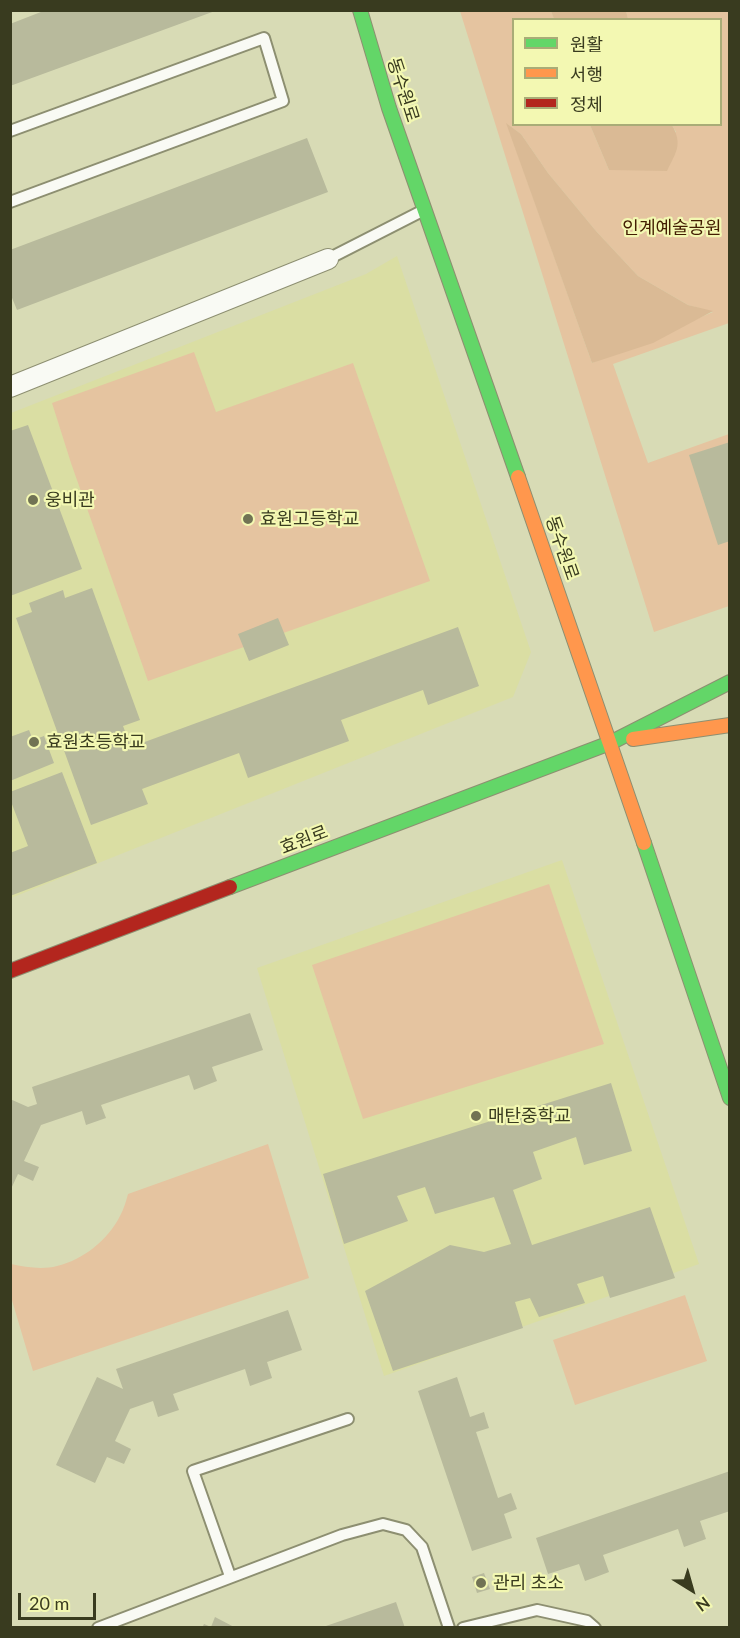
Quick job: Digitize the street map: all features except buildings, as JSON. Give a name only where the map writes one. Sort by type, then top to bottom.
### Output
[{"type":"main road","name":"동수원로","points":[[360,10],[389,108],[610,742],[729,1098]]},
{"type":"main road","name":"효원로","points":[[10,972],[610,742],[729,682]]},
{"type":"main road","name":"효원로","points":[[610,742],[729,725]]},
{"type":"street","points":[[10,387],[328,259]]},
{"type":"lane","points":[[10,130],[264,38],[284,101],[10,202]]},
{"type":"lane","points":[[328,259],[425,209]]},
{"type":"lane","points":[[230,1576],[193,1472],[348,1419]]},
{"type":"lane","points":[[98,1628],[342,1534],[383,1524],[406,1530],[422,1547],[449,1628]]},
{"type":"lane","points":[[464,1628],[537,1610],[587,1621],[595,1628]]},
{"type":"shaded area","points":[[551,11],[626,11],[628,18],[554,18]]},
{"type":"shaded area","points":[[506,123],[521,134],[548,173],[596,231],[638,276],[688,305],[713,311],[653,343],[592,363]]},
{"type":"shaded area","points":[[590,126],[672,126],[678,143],[667,171],[609,170]]},
{"type":"shaded area","name":"효원고등학교","points":[[397,256],[531,652],[513,697],[11,898],[11,413],[366,274]]},
{"type":"shaded area","name":"매탄중학교","points":[[562,860],[699,1264],[384,1376],[257,968]]},
{"type":"green space","name":"인계예술공원","points":[[460,11],[551,11],[554,18],[512,18],[512,126],[590,126],[609,170],[676,132],[673,126],[722,126],[722,18],[628,18],[626,11],[729,11],[729,323],[613,364],[648,463],[729,434],[729,606],[654,632]],"holes":[[[507,124],[521,134],[548,173],[596,231],[638,276],[688,305],[713,312],[592,363]]]},
{"type":"green space","points":[[194,352],[216,412],[353,363],[430,581],[148,681],[52,403]]},
{"type":"green space","points":[[549,884],[604,1044],[363,1119],[312,965]]},
{"type":"green space","points":[[268,1144],[309,1278],[33,1371],[11,1297],[11,1264],[45,1268],[76,1259],[94,1248],[109,1233],[125,1205],[128,1194]]},
{"type":"green space","points":[[685,1295],[707,1361],[575,1405],[553,1340]]},
{"type":"traffic: fast","points":[[360,10],[389,108],[518,477]]},
{"type":"traffic: fast","points":[[230,887],[610,743],[730,682]]},
{"type":"traffic: fast","points":[[644,843],[730,1098]]},
{"type":"traffic: slow","points":[[518,477],[644,843]]},
{"type":"traffic: slow","points":[[633,739],[730,725]]},
{"type":"traffic: jam","points":[[10,971],[230,887]]},
{"type":"place","name":"웅비관","points":[[33,500]]},
{"type":"place","name":"효원고등학교","points":[[248,519]]},
{"type":"place","name":"효원초등학교","points":[[34,742]]},
{"type":"place","name":"매탄중학교","points":[[476,1116]]},
{"type":"place","name":"관리 초소","points":[[481,1583]]}]
